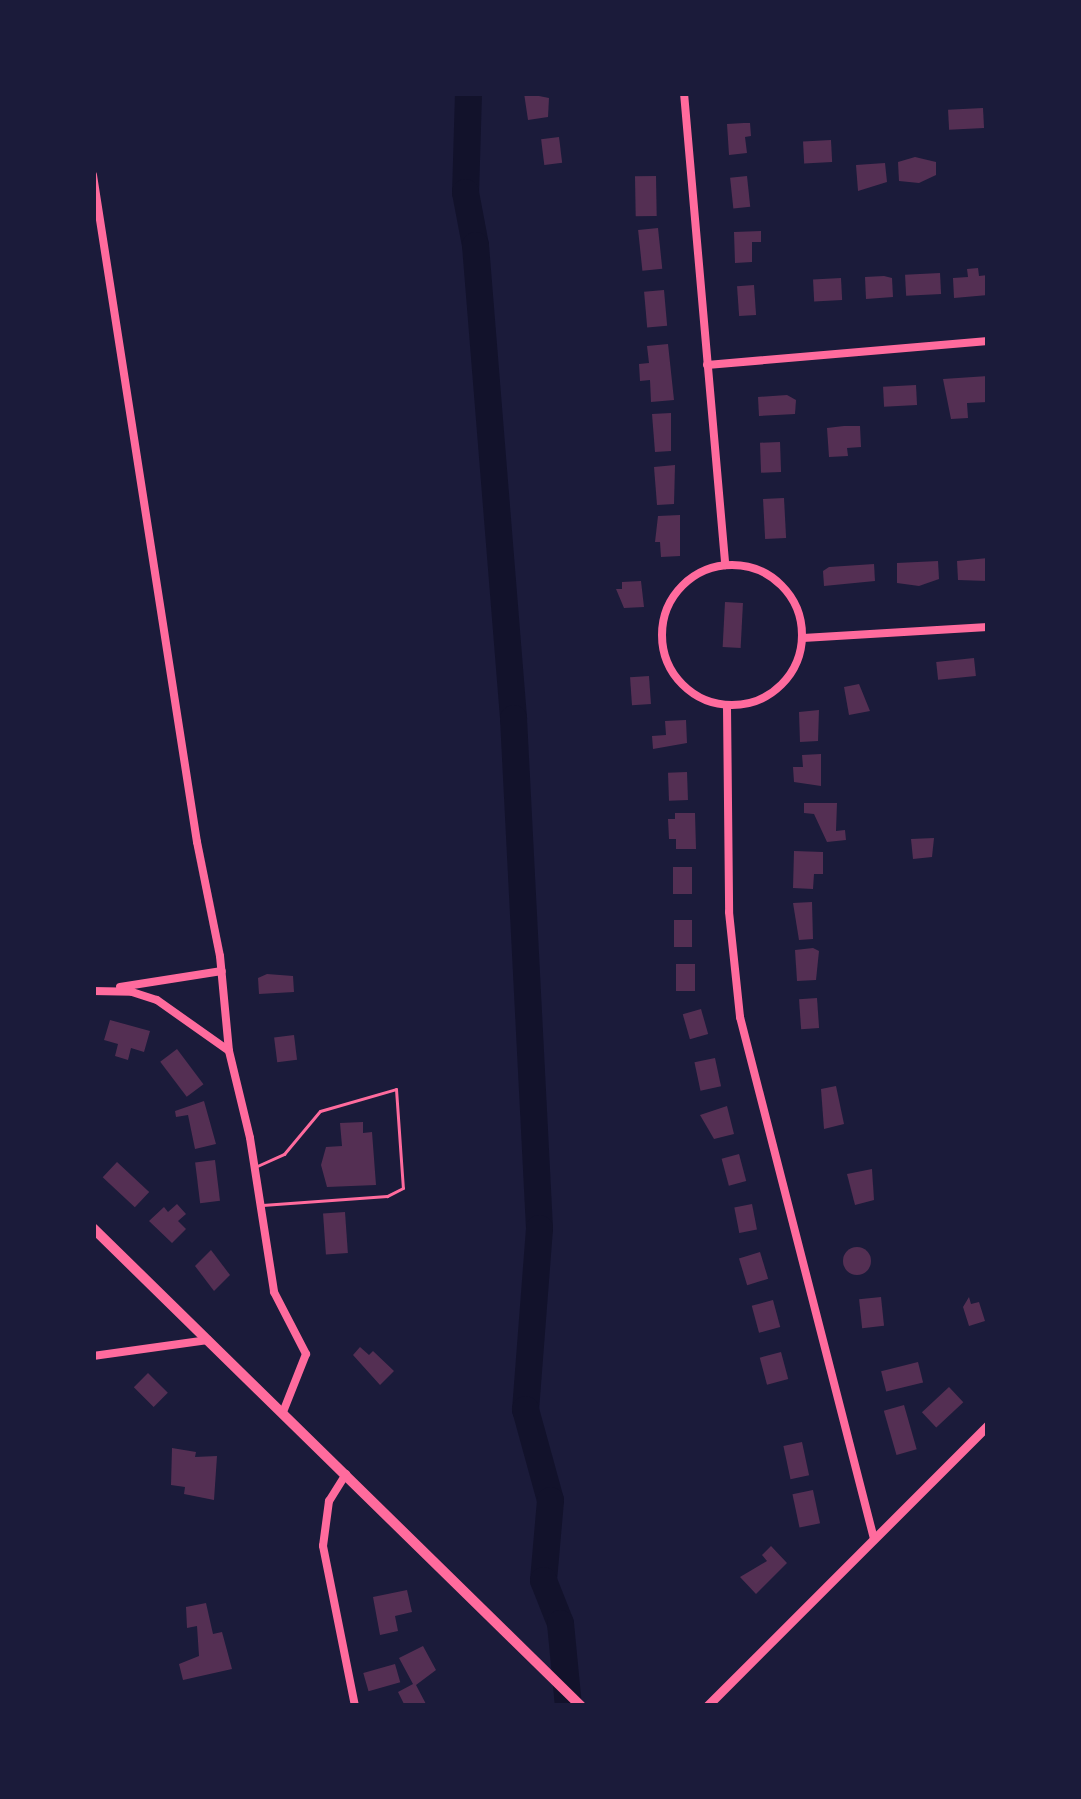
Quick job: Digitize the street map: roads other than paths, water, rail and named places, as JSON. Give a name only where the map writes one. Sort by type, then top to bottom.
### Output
[{"type":"main road","points":[[93,1228],[580,1706]]},
{"type":"street","points":[[684,93],[725,565]]},
{"type":"street","points":[[93,176],[221,970],[229,1051],[276,1300],[306,1354],[283,1412]]},
{"type":"street","points":[[707,365],[988,341]]},
{"type":"street","points":[[725,565],[759,570],[774,578],[796,604],[802,638],[799,656],[779,687],[746,705],[727,706],[692,692],[678,680],[668,664],[662,627],[676,592],[707,569],[725,565]]},
{"type":"street","points":[[802,638],[988,627]]},
{"type":"street","points":[[727,706],[728,899],[740,1016],[874,1540]]},
{"type":"street","points":[[93,991],[221,970]]},
{"type":"street","points":[[107,989],[157,1000],[229,1051]]},
{"type":"street","points":[[93,1356],[210,1340]]},
{"type":"street","points":[[707,1706],[988,1425]]},
{"type":"street","points":[[346,1474],[328,1502],[323,1546],[355,1706]]},
{"type":"lane","points":[[254,1167],[284,1154],[320,1111],[396,1089],[403,1188],[387,1196],[260,1205]]},
{"type":"waterway","points":[[468,93],[465,192],[475,245],[513,718],[539,1228],[525,1409],[550,1500],[543,1580],[560,1623],[568,1706]]}]
